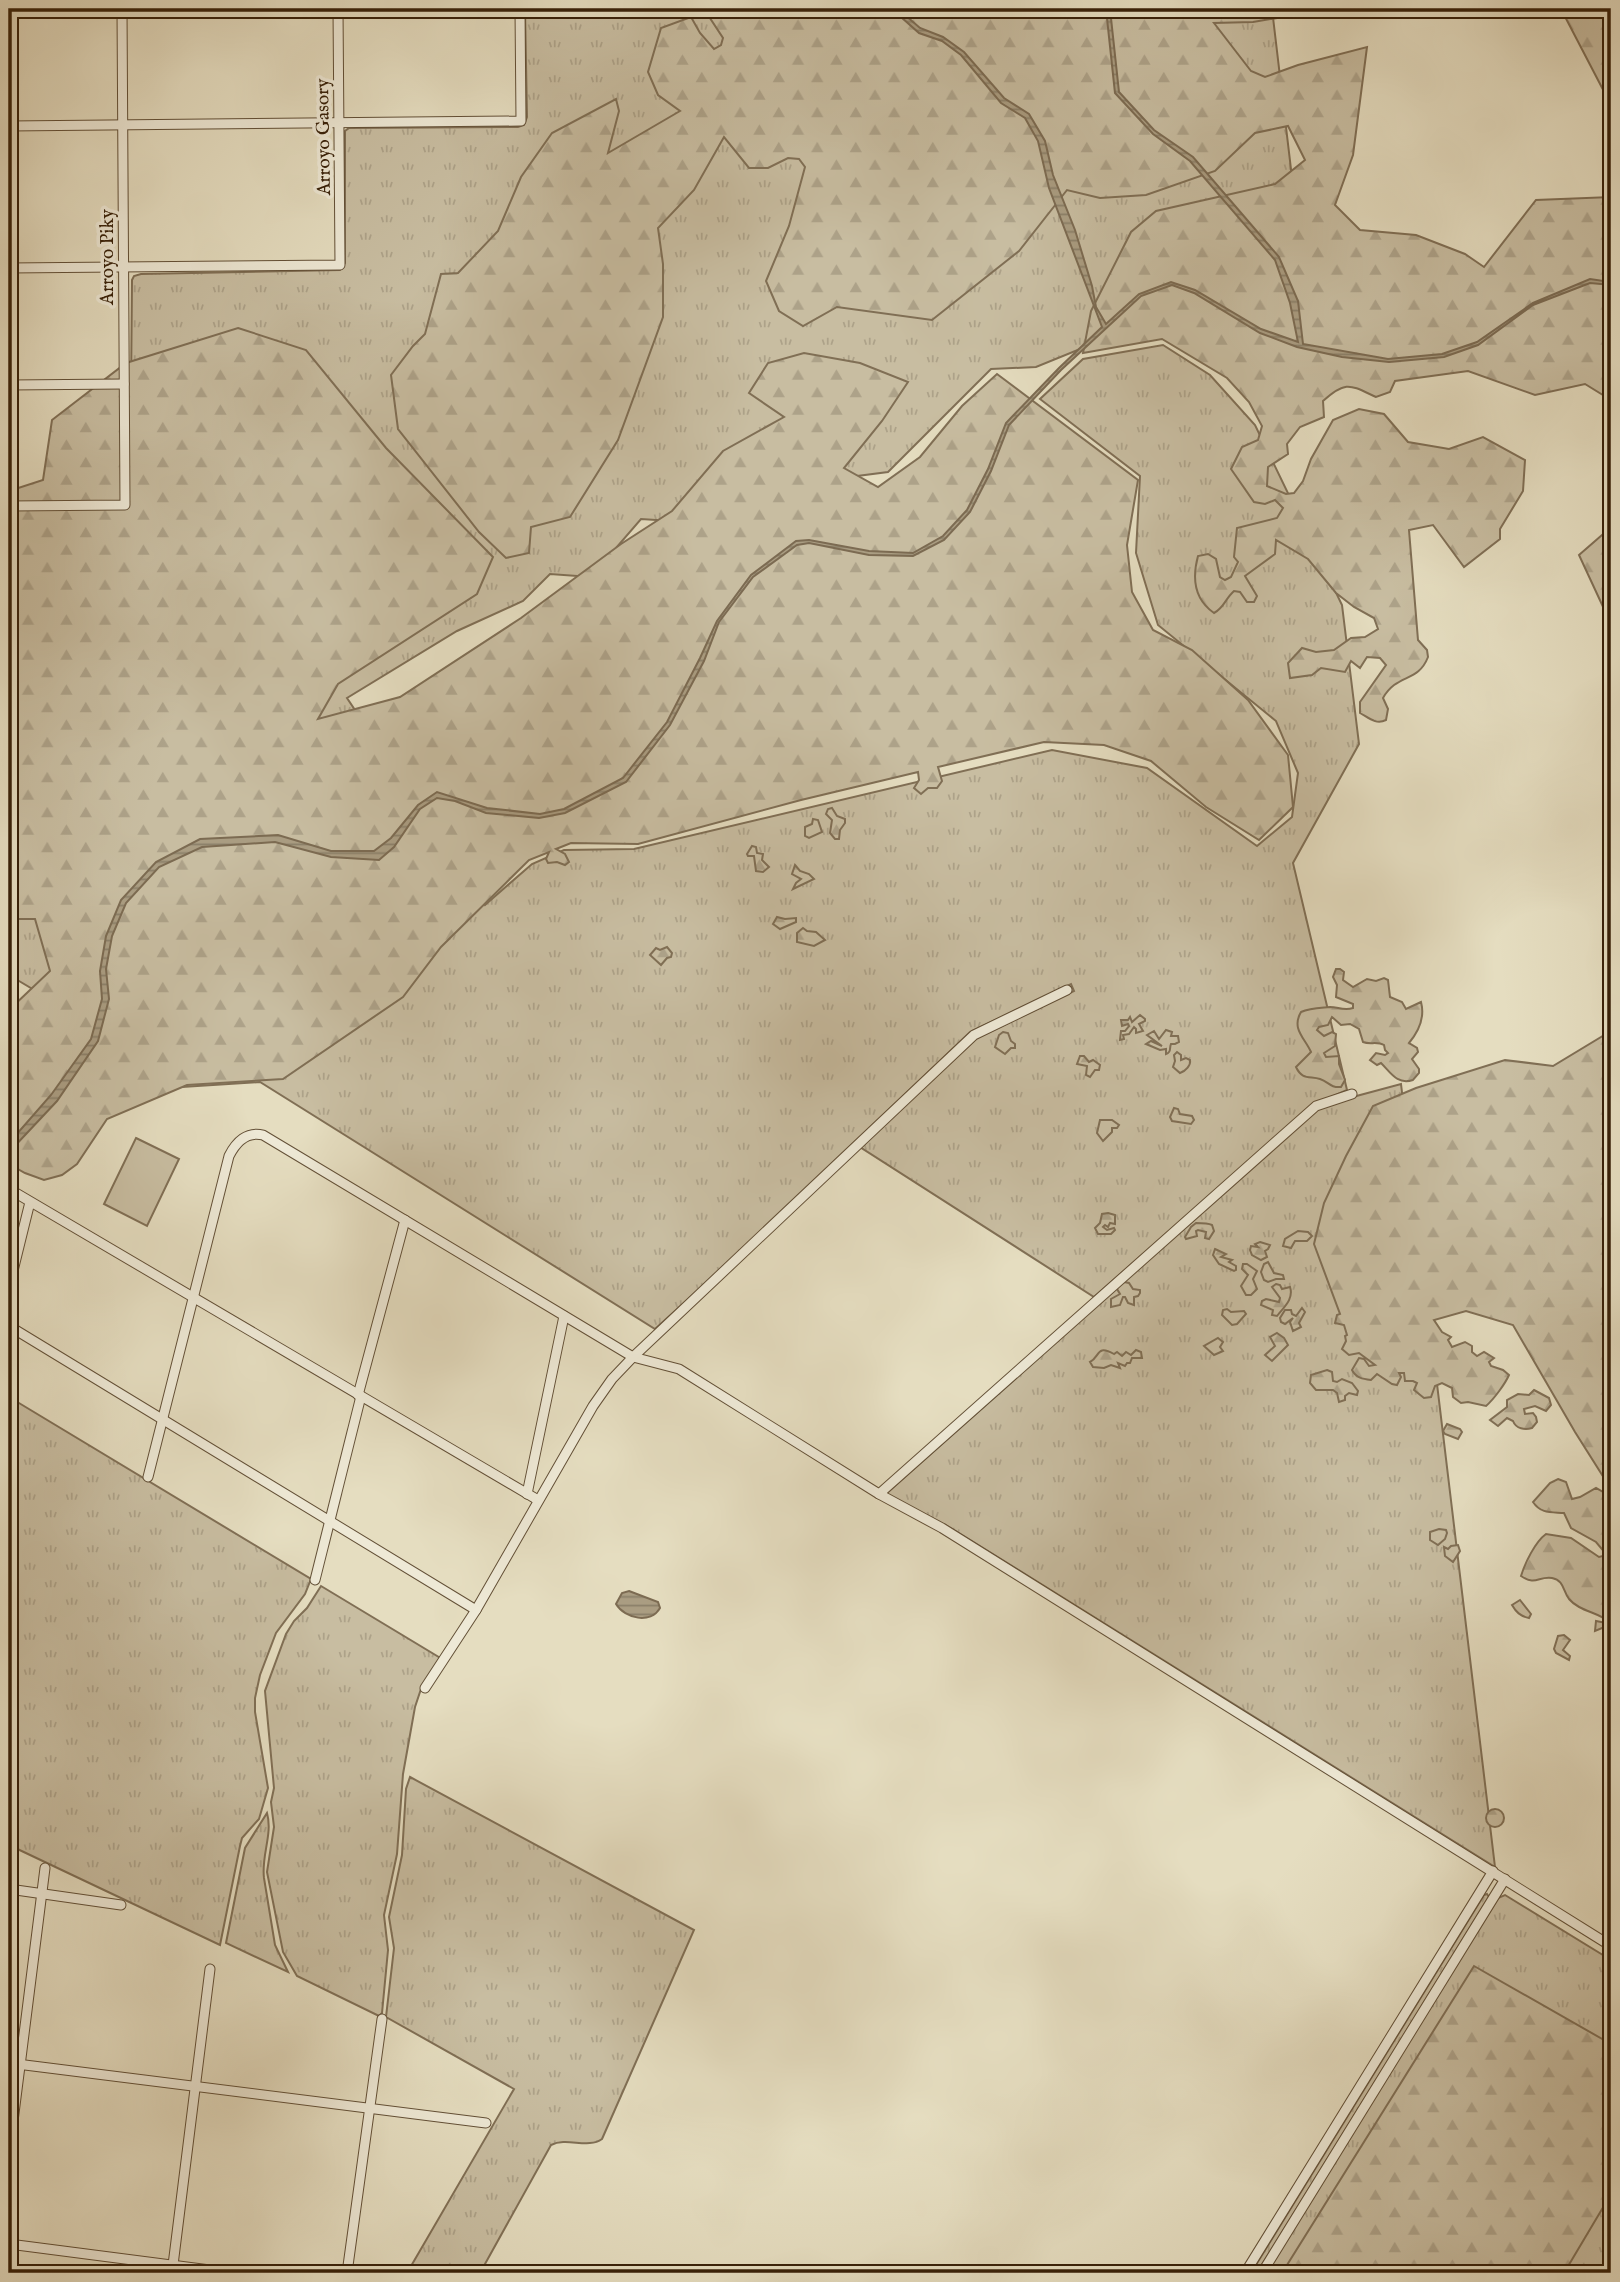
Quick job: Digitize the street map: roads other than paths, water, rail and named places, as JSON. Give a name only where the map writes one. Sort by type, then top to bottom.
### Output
[{"type":"street","name":"Arroyo Piky","points":[[9,506],[125,505],[122,9]]},
{"type":"street","name":"Arroyo Gasory","points":[[124,267],[340,265],[338,9]]},
{"type":"street","points":[[9,126],[521,121],[520,9]]},
{"type":"street","points":[[9,268],[124,267]]},
{"type":"street","points":[[9,385],[124,384]]},
{"type":"street","points":[[425,1688],[476,1609],[593,1406],[612,1379],[974,1035],[1067,990]]},
{"type":"street","points":[[879,1494],[1316,1106],[1352,1094]]},
{"type":"street","points":[[148,1477],[229,1156],[234,1144],[244,1137],[255,1133],[263,1135],[633,1357],[679,1369],[879,1494],[954,1535],[1611,1946]]},
{"type":"street","points":[[9,1189],[538,1500]]},
{"type":"street","points":[[9,1287],[30,1202]]},
{"type":"street","points":[[315,1580],[405,1220]]},
{"type":"street","points":[[527,1494],[564,1315]]},
{"type":"street","points":[[9,1326],[476,1609]]},
{"type":"street","points":[[9,2154],[45,1868]]},
{"type":"street","points":[[1245,2273],[1493,1871]]},
{"type":"street","points":[[1262,2273],[1506,1879]]},
{"type":"street","points":[[9,1889],[121,1905]]},
{"type":"street","points":[[172,2269],[210,1969]]},
{"type":"street","points":[[347,2273],[382,2020]]},
{"type":"street","points":[[9,2063],[486,2123]]},
{"type":"street","points":[[9,2244],[172,2269],[233,2273]]}]
